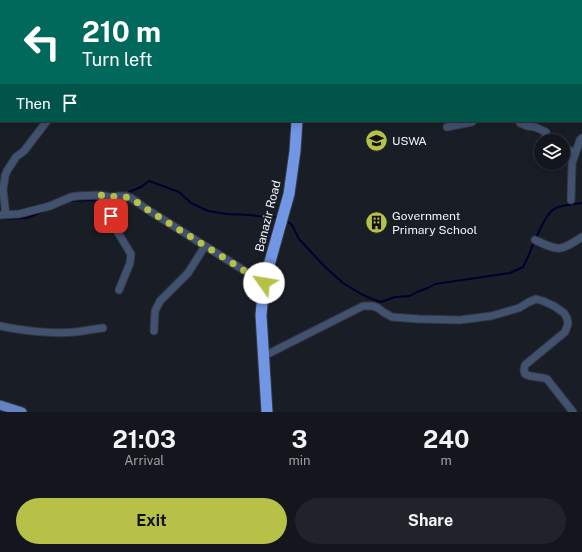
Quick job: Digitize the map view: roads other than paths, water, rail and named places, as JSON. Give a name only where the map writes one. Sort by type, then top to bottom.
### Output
[{"type":"highway","name":"Banazir Road","points":[[267,412],[261,315],[264,283],[289,194],[297,122]]},
{"type":"main road","points":[[0,405],[22,412]]},
{"type":"street","points":[[46,122],[24,151],[16,157],[7,170],[3,190],[3,215],[19,214],[50,206],[71,197],[100,195],[131,198],[264,283]]},
{"type":"street","points":[[446,127],[472,122]]},
{"type":"street","points":[[520,122],[527,126],[535,126],[546,132],[546,134]]},
{"type":"street","points":[[571,200],[572,163],[575,152],[582,138]]},
{"type":"street","points":[[570,150],[575,152]]},
{"type":"street","points":[[100,195],[111,216],[114,227],[131,254],[130,264],[119,290]]},
{"type":"street","points":[[535,240],[554,249],[561,249],[569,246],[582,237]]},
{"type":"street","points":[[154,331],[156,311],[160,301],[188,273],[205,246]]},
{"type":"street","points":[[264,356],[364,306],[373,306],[392,316],[419,319],[460,320],[491,316],[519,308],[536,299],[554,306],[564,313],[568,324],[565,332],[525,365],[525,374],[528,376],[547,379],[573,412]]},
{"type":"street","points":[[0,326],[12,329],[55,332],[77,332],[103,328]]},
{"type":"waterway","points":[[129,192],[141,187],[149,181],[179,192],[191,203],[208,211],[271,218],[278,217]]},
{"type":"waterway","points":[[106,201],[120,199]]},
{"type":"waterway","points":[[68,201],[92,200],[99,202]]},
{"type":"waterway","points":[[536,238],[544,221],[552,210],[561,206],[582,203]]},
{"type":"waterway","points":[[0,218],[27,218],[44,211]]},
{"type":"waterway","points":[[288,222],[292,225],[299,239],[325,267],[343,283],[361,294],[381,302],[395,297],[410,296],[435,284],[510,273],[523,267],[534,242]]},
{"type":"place","name":"USWA","points":[[377,141]]},
{"type":"place","name":"Government Primary School","points":[[377,223]]}]
